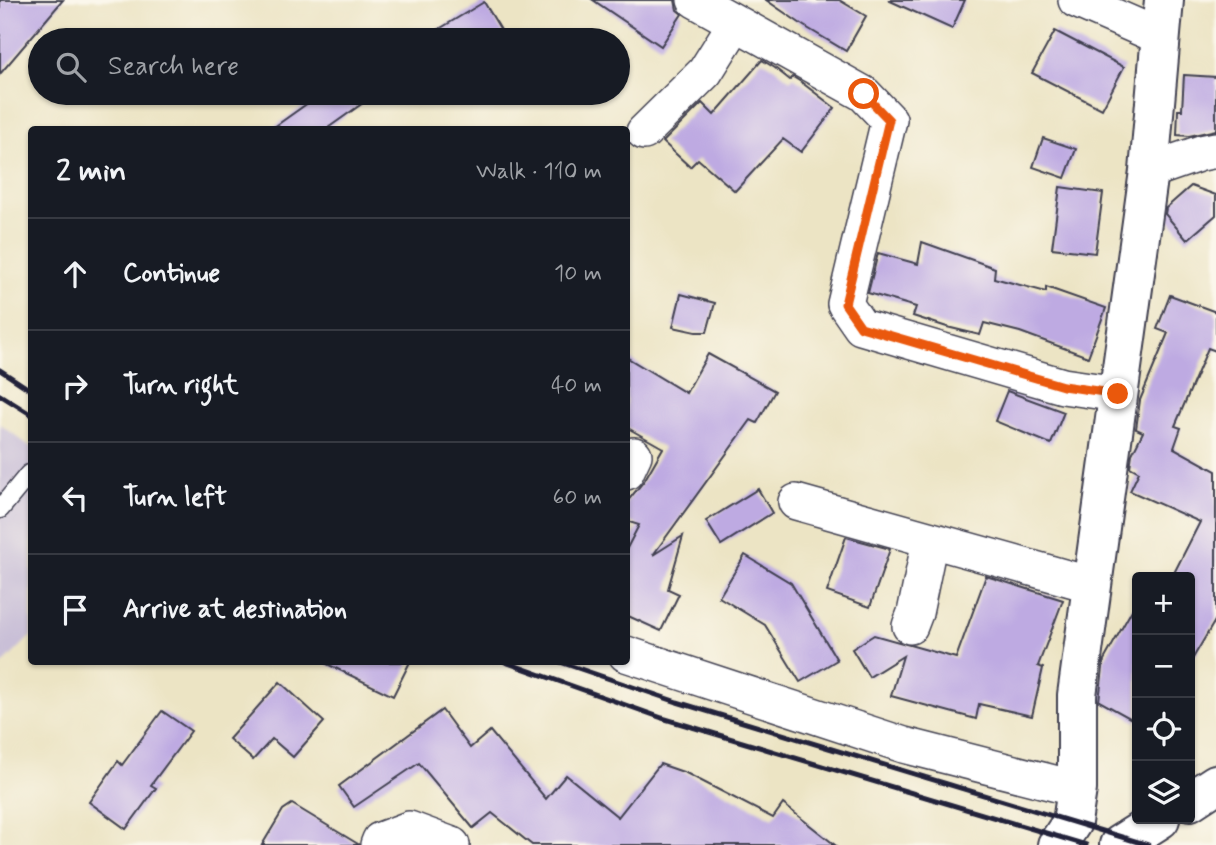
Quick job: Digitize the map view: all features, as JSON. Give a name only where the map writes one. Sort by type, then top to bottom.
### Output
[{"type":"street","points":[[695,0],[864,94],[889,120],[845,304],[861,327],[1063,386],[1118,394]]},
{"type":"street","points":[[1057,845],[1072,822],[1077,789],[1077,695],[1149,171],[1163,18],[1076,0]]},
{"type":"street","points":[[644,131],[705,72],[735,24]]},
{"type":"street","points":[[1149,171],[1216,150]]},
{"type":"street","points":[[796,502],[1092,585]]},
{"type":"street","points":[[910,626],[930,540]]},
{"type":"street","points":[[630,655],[904,745],[1077,789]]},
{"type":"street","points":[[1195,797],[1216,784]]},
{"type":"street","points":[[1119,845],[1152,824]]},
{"type":"street","points":[[378,845],[380,840],[409,829],[452,845]]},
{"type":"lane","points":[[0,509],[28,475]]},
{"type":"shaded area","points":[[0,424],[28,445],[28,639],[0,667]]},
{"type":"building","points":[[0,0],[63,0],[39,28],[28,28],[28,41],[0,74]]},
{"type":"building","points":[[593,0],[675,0],[677,10],[682,14],[661,46]]},
{"type":"building","points":[[766,0],[839,0],[866,16],[846,51]]},
{"type":"building","points":[[888,0],[965,0],[952,29]]},
{"type":"building","points":[[484,2],[500,28],[441,28]]},
{"type":"building","points":[[1055,31],[1124,67],[1102,109],[1032,73]]},
{"type":"building","points":[[762,60],[790,80],[793,77],[801,82],[835,108],[801,152],[783,139],[735,191],[698,159],[690,167],[663,142],[702,103],[714,115]]},
{"type":"building","points":[[1184,75],[1216,77],[1216,130],[1189,136],[1177,135]]},
{"type":"building","points":[[305,105],[360,105],[331,126],[276,126]]},
{"type":"building","points":[[1043,138],[1076,149],[1065,178],[1033,167]]},
{"type":"building","points":[[1191,186],[1216,195],[1216,215],[1187,240],[1165,214],[1166,208]]},
{"type":"building","points":[[1060,187],[1103,193],[1095,253],[1052,248]]},
{"type":"building","points":[[922,242],[995,268],[994,278],[1046,292],[1046,287],[1106,308],[1088,357],[1020,332],[984,323],[980,335],[947,327],[913,316],[916,307],[868,293],[878,253],[918,264]]},
{"type":"building","points":[[681,294],[715,303],[707,332],[673,327]]},
{"type":"building","points":[[1170,295],[1216,312],[1216,351],[1208,348],[1175,426],[1181,428],[1174,448],[1216,471],[1216,619],[1195,655],[1195,572],[1175,572],[1200,522],[1130,491],[1139,472],[1130,467],[1132,454],[1143,432],[1136,429],[1140,400],[1168,333],[1157,329]]},
{"type":"building","points":[[708,354],[775,391],[757,423],[751,420],[653,555],[683,536],[668,589],[679,594],[661,631],[630,617],[630,542],[639,525],[630,522],[630,498],[644,481],[663,448],[630,429],[630,359],[686,393]]},
{"type":"building","points":[[1007,391],[1064,412],[1051,444],[995,421]]},
{"type":"building","points":[[758,489],[772,513],[721,545],[706,521]]},
{"type":"building","points":[[846,537],[890,549],[870,607],[827,592]]},
{"type":"building","points":[[745,555],[791,583],[837,660],[800,682],[765,625],[719,597]]},
{"type":"building","points":[[986,576],[1063,600],[1038,666],[1043,668],[1032,716],[979,704],[976,719],[891,696],[903,656],[869,677],[852,649],[874,635],[956,658]]},
{"type":"building","points":[[1132,610],[1132,719],[1099,701],[1104,660]]},
{"type":"building","points":[[329,665],[408,665],[393,696]]},
{"type":"building","points":[[280,682],[324,722],[293,757],[272,739],[253,760],[229,739]]},
{"type":"building","points":[[442,710],[470,748],[490,731],[546,799],[566,775],[618,817],[660,764],[686,773],[773,818],[783,804],[835,845],[532,845],[492,813],[473,828],[419,763],[354,807],[339,786]]},
{"type":"building","points":[[162,711],[191,731],[151,785],[156,788],[126,829],[89,802],[118,761],[122,765]]},
{"type":"building","points":[[292,804],[358,845],[262,845],[283,810]]},
{"type":"railway","points":[[0,370],[28,388]]},
{"type":"railway","points":[[0,395],[28,412]]},
{"type":"railway","points":[[513,665],[662,718],[1086,845]]},
{"type":"railway","points":[[569,665],[677,702],[1148,845]]},
{"type":"route","points":[[864,94],[889,120],[845,304],[861,327],[1063,386],[1118,394]]}]
